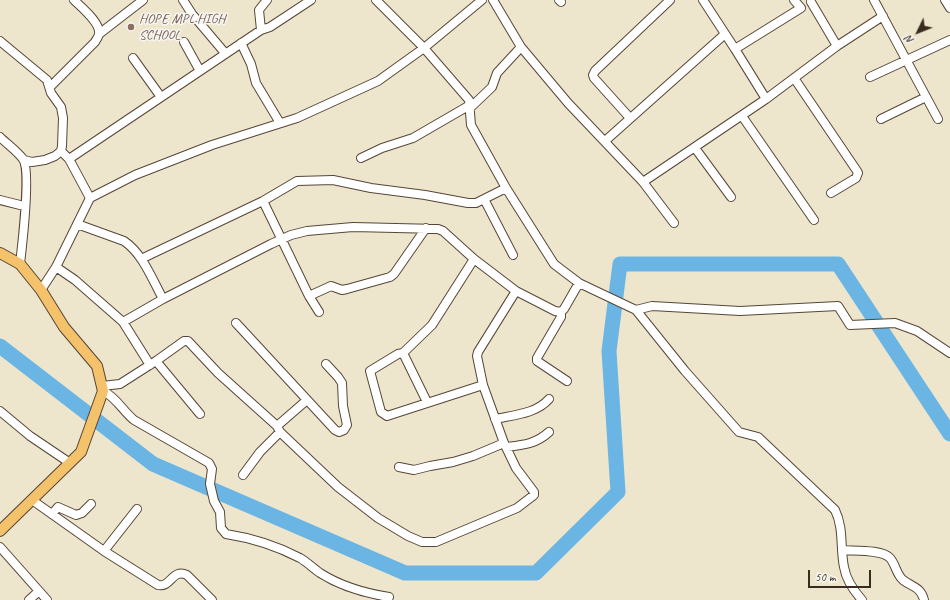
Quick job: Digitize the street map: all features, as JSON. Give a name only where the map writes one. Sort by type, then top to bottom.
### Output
[{"type":"main road","points":[[0,253],[20,264],[41,290],[64,327],[97,366],[102,389],[81,452],[0,531]]},
{"type":"street","points":[[74,0],[95,21],[99,28],[99,34]]},
{"type":"street","points":[[50,87],[94,42],[99,34],[143,0]]},
{"type":"street","points":[[183,0],[192,14],[225,54]]},
{"type":"street","points":[[261,30],[259,10],[267,0]]},
{"type":"street","points":[[69,159],[241,43],[311,0]]},
{"type":"street","points":[[376,0],[424,48],[469,100],[471,125],[506,188],[554,264],[579,283],[636,310],[685,371],[739,432],[758,437],[835,510],[840,522],[844,568],[849,580],[862,600]]},
{"type":"street","points":[[41,290],[56,266],[90,198],[135,176],[212,146],[297,118],[378,81],[424,48],[482,0]]},
{"type":"street","points":[[493,0],[521,47],[568,103],[643,182],[674,223]]},
{"type":"street","points":[[630,118],[593,75],[595,71],[670,0]]},
{"type":"street","points":[[794,0],[801,8]]},
{"type":"street","points":[[874,0],[938,120]]},
{"type":"street","points":[[945,0],[950,8]]},
{"type":"street","points":[[707,1],[725,34],[766,99]]},
{"type":"street","points":[[735,49],[812,1],[837,46]]},
{"type":"street","points":[[643,182],[742,116],[837,46],[883,16]]},
{"type":"street","points":[[605,141],[725,34]]},
{"type":"street","points":[[870,77],[950,40]]},
{"type":"street","points":[[0,41],[47,80],[51,93],[60,107],[63,118],[62,146],[60,151],[55,156],[45,160],[32,162],[24,160],[0,137]]},
{"type":"street","points":[[184,42],[200,71]]},
{"type":"street","points":[[241,43],[251,64],[256,83],[280,123]]},
{"type":"street","points":[[361,158],[382,148],[418,136],[470,107],[492,87],[497,73],[521,47]]},
{"type":"street","points":[[133,58],[161,97]]},
{"type":"street","points":[[794,78],[858,174],[856,178],[831,193]]},
{"type":"street","points":[[881,119],[926,97]]},
{"type":"street","points":[[742,116],[814,220]]},
{"type":"street","points":[[695,148],[731,197]]},
{"type":"street","points":[[60,151],[69,159],[90,198]]},
{"type":"street","points":[[20,264],[25,225],[24,206],[26,177],[24,160]]},
{"type":"street","points":[[141,260],[263,201],[297,181],[333,180],[371,188],[425,194],[468,203],[476,203],[506,188]]},
{"type":"street","points":[[484,199],[514,255]]},
{"type":"street","points":[[0,200],[24,206]]},
{"type":"street","points":[[263,201],[309,296],[319,312]]},
{"type":"street","points":[[77,224],[124,240],[129,244],[141,260],[163,299]]},
{"type":"street","points":[[123,322],[163,299],[291,236],[307,231],[346,227],[426,228],[443,231],[474,259],[516,291],[555,311],[561,312]]},
{"type":"street","points":[[309,296],[330,286],[342,290],[390,277],[394,274],[426,228]]},
{"type":"street","points":[[474,259],[432,325],[403,352],[370,371],[380,412],[387,416],[483,385]]},
{"type":"street","points":[[56,266],[75,280],[123,322],[153,363],[200,414]]},
{"type":"street","points":[[567,381],[537,361],[537,358],[558,322],[561,312],[579,283]]},
{"type":"street","points":[[102,389],[120,384],[184,341],[188,341],[218,373],[338,487],[378,518],[408,536],[422,542],[436,542],[517,508],[532,498],[534,492],[516,468],[505,445],[483,385],[477,359],[478,352],[516,291]]},
{"type":"street","points":[[636,310],[652,306],[740,311],[838,306],[850,325],[895,323],[917,331],[950,353]]},
{"type":"street","points":[[236,323],[335,430],[339,432],[346,428],[347,423],[343,406],[342,383],[326,364]]},
{"type":"street","points":[[403,352],[427,402]]},
{"type":"street","points":[[102,389],[110,394],[134,420],[208,463],[212,469],[210,484],[214,502],[220,512],[221,528],[226,534],[253,539],[290,553],[332,580],[350,589],[367,594],[389,597]]},
{"type":"street","points":[[495,419],[535,410],[542,407],[549,399]]},
{"type":"street","points":[[242,475],[278,429],[307,400]]},
{"type":"street","points":[[0,411],[23,432],[70,463]]},
{"type":"street","points":[[399,467],[414,470],[453,462],[505,445],[527,445],[549,432]]},
{"type":"street","points":[[32,500],[104,551],[158,585],[164,585],[176,574],[183,573],[187,575],[212,600]]},
{"type":"street","points":[[52,514],[58,507],[79,515],[91,504]]},
{"type":"street","points":[[104,551],[137,509]]},
{"type":"street","points":[[0,547],[47,600]]},
{"type":"street","points":[[842,550],[877,552],[886,555],[890,558],[901,578],[920,590],[924,600]]},
{"type":"street","points":[[29,600],[39,591]]},
{"type":"waterway","points":[[0,346],[153,464],[405,573],[536,573],[618,492],[609,351],[620,264],[838,264],[950,434]]},
{"type":"place","name":"HOPE MPL.HIGH SCHOOL","points":[[131,27]]}]
